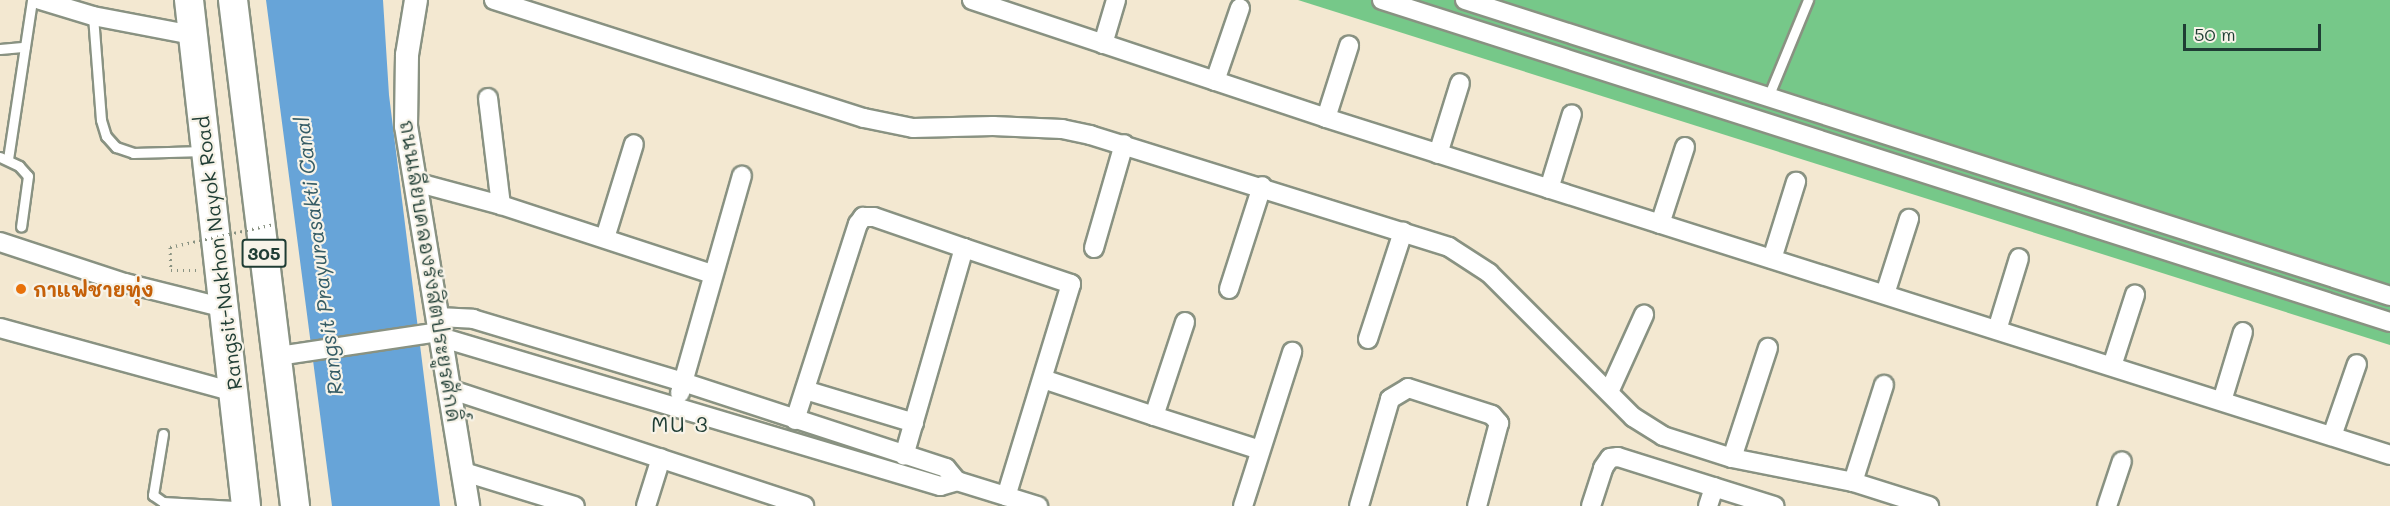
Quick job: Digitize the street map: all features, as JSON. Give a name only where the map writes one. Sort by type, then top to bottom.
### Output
[{"type":"main road","name":"Rangsit-Nakhon Nayok Road","points":[[189,0],[246,506]]},
{"type":"main road","name":"305","points":[[233,0],[284,356],[295,506]]},
{"type":"street","points":[[40,0],[93,16],[193,35]]},
{"type":"street","name":"ถนนเลียบคลองรังสิตประยูรศักดิ์","points":[[417,0],[407,55],[406,126],[435,330],[449,389],[468,506]]},
{"type":"street","points":[[494,0],[864,118],[913,128],[1062,129],[1124,144],[1262,186],[1449,247],[1489,273],[1633,417],[1663,436],[1732,458],[1853,482],[1929,506]]},
{"type":"street","points":[[1103,44],[1116,0]]},
{"type":"street","points":[[1382,0],[2390,322]]},
{"type":"street","points":[[1465,0],[1505,6],[1696,74],[2390,296]]},
{"type":"street","points":[[983,2],[1326,118],[2390,455]]},
{"type":"street","points":[[1215,81],[1240,8]]},
{"type":"street","points":[[1326,118],[1349,46]]},
{"type":"street","points":[[1688,98],[1696,74]]},
{"type":"street","points":[[1438,154],[1460,83]]},
{"type":"street","points":[[488,98],[501,205]]},
{"type":"street","points":[[1549,189],[1572,114]]},
{"type":"street","points":[[605,238],[634,144]]},
{"type":"street","points":[[1094,248],[1124,144]]},
{"type":"street","points":[[1660,224],[1685,147]]},
{"type":"street","points":[[676,406],[712,274],[742,176]]},
{"type":"street","points":[[415,182],[501,205],[712,274]]},
{"type":"street","points":[[1772,259],[1796,182]]},
{"type":"street","points":[[2033,208],[2041,184]]},
{"type":"street","points":[[1229,289],[1262,186]]},
{"type":"street","points":[[795,420],[863,217],[874,217],[1071,284],[1006,496]]},
{"type":"street","points":[[1885,294],[1909,219]]},
{"type":"street","points":[[1368,339],[1403,232]]},
{"type":"street","points":[[0,242],[125,283],[225,308]]},
{"type":"street","points":[[904,456],[964,248]]},
{"type":"street","points":[[1997,330],[2019,258]]},
{"type":"street","points":[[2112,366],[2135,295]]},
{"type":"street","points":[[1609,392],[1644,315]]},
{"type":"street","points":[[284,356],[435,330],[473,319],[683,382],[946,468],[957,481],[1038,506]]},
{"type":"street","points":[[1154,417],[1185,322]]},
{"type":"street","points":[[0,328],[234,392]]},
{"type":"street","points":[[435,330],[940,486],[957,481]]},
{"type":"street","points":[[2222,401],[2243,332]]},
{"type":"street","points":[[1732,458],[1768,348]]},
{"type":"street","points":[[1243,506],[1292,352]]},
{"type":"street","points":[[2332,436],[2356,364]]},
{"type":"street","points":[[1043,379],[1260,450]]},
{"type":"street","points":[[1853,482],[1884,385]]},
{"type":"street","points":[[1359,506],[1390,399],[1408,388],[1491,415],[1499,423],[1477,506]]},
{"type":"street","points":[[449,389],[804,506]]},
{"type":"street","points":[[805,390],[914,423]]},
{"type":"street","points":[[646,506],[661,458]]},
{"type":"street","points":[[1591,506],[1610,458],[1774,506]]},
{"type":"street","points":[[2107,506],[2122,461]]},
{"type":"street","points":[[461,471],[575,506]]},
{"type":"street","points":[[1708,506],[1714,487]]},
{"type":"lane","points":[[21,227],[27,176],[4,158],[32,0]]},
{"type":"lane","points":[[1768,97],[1808,0]]},
{"type":"lane","points":[[93,16],[101,120],[106,136],[116,147],[133,153],[206,151]]},
{"type":"lane","points":[[0,49],[25,47]]},
{"type":"lane","points":[[163,434],[153,495],[163,502],[235,506]]},
{"type":"path","points":[[221,270],[171,270],[170,247],[275,224]]},
{"type":"green space","points":[[1298,0],[2390,0],[2390,345]]},
{"type":"water","name":"Rangsit Prayurasakti Canal","points":[[266,0],[383,0],[389,95],[440,506],[332,506]]},
{"type":"place","name":"กาแฟชายทุ่ง","points":[[21,289]]},
{"type":"district","name":"MU 3","points":[[680,424]]}]
